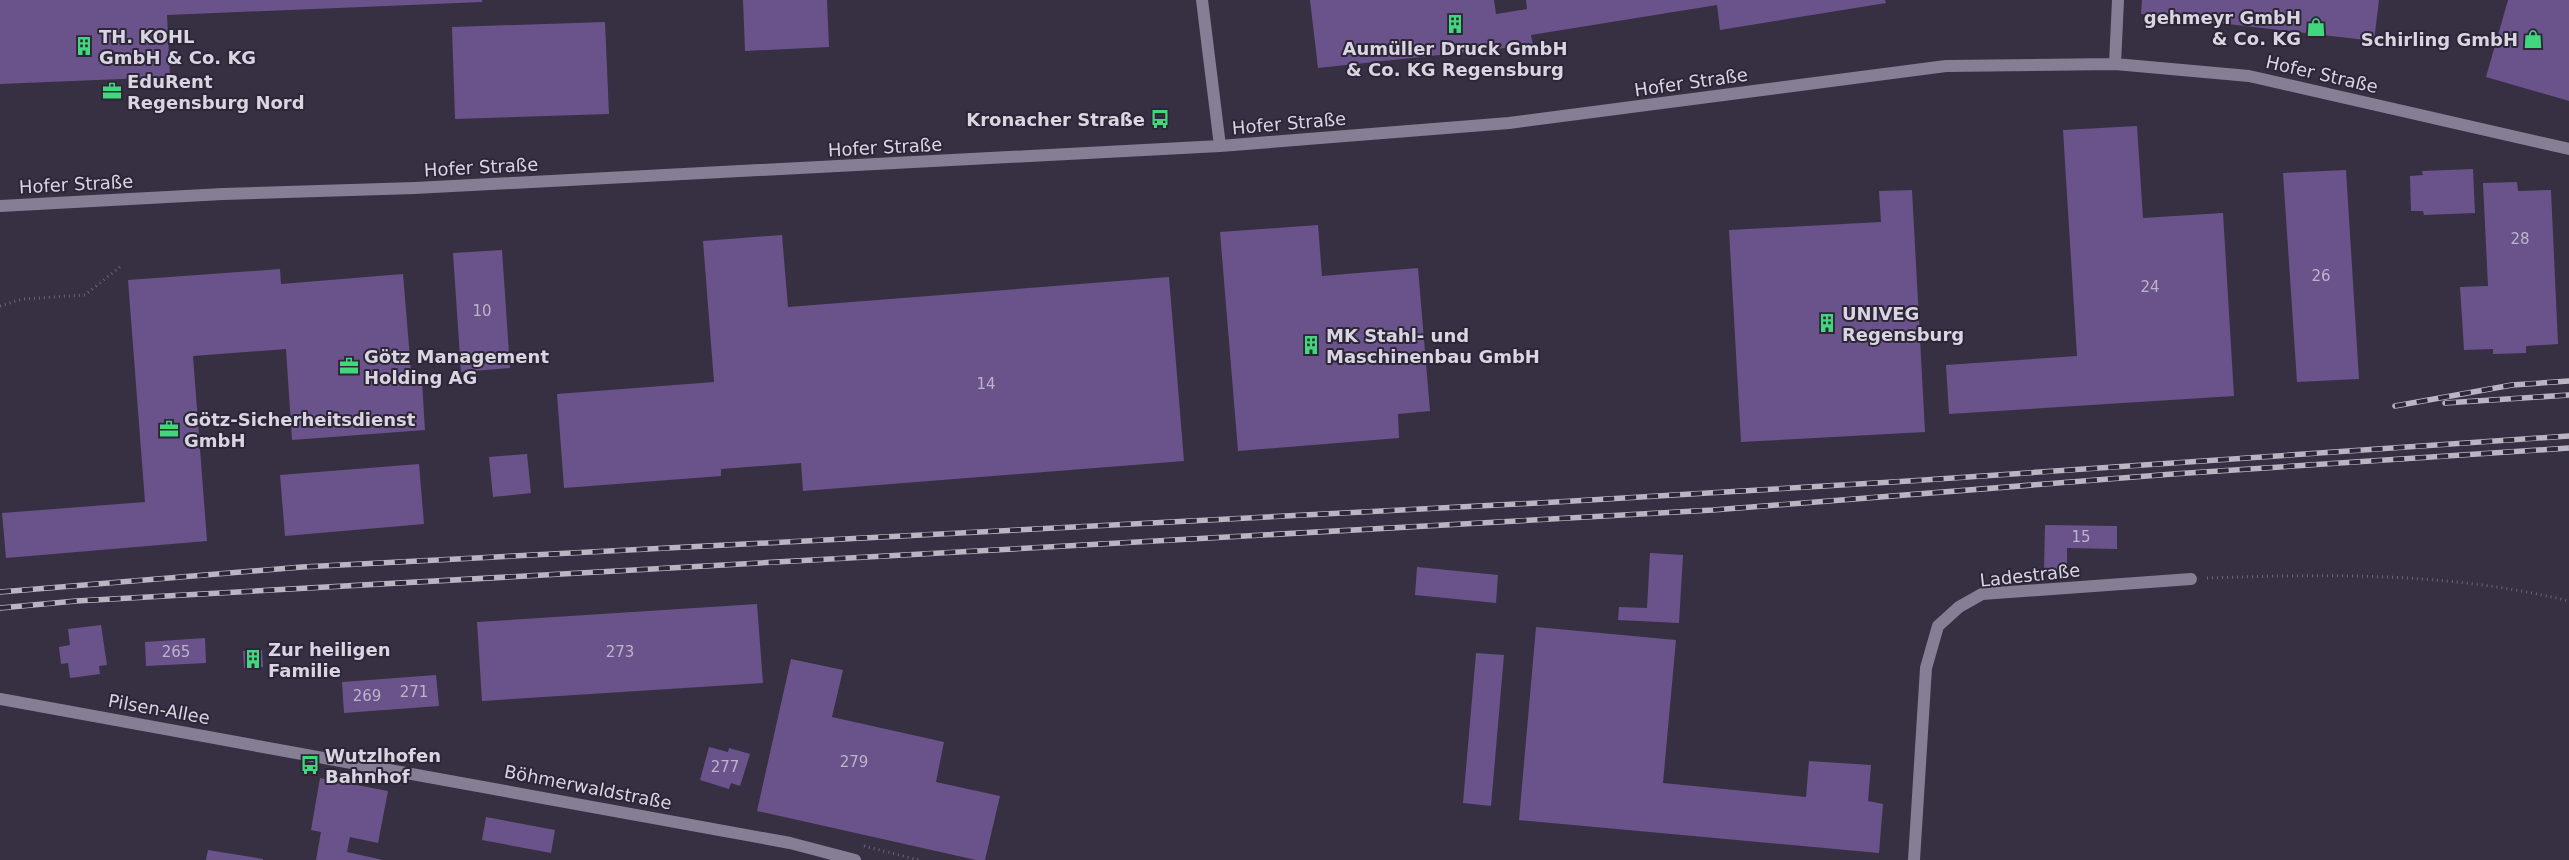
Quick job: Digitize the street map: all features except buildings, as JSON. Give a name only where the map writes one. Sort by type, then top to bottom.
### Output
[{"type":"street","points":[[1202,0],[1220,146]]},
{"type":"street","points":[[2115,64],[2118,0]]},
{"type":"street","name":"Hofer Straße","points":[[0,206],[242,193],[415,188],[1220,146],[1509,123],[1946,66],[2115,64],[2249,76],[2569,149]]},
{"type":"street","name":"Ladestraße","points":[[1914,860],[1926,668],[1938,626],[1958,607],[1982,594],[2191,579]]},
{"type":"street","name":"Pilsen-Allee","points":[[0,699],[312,754]]},
{"type":"street","name":"Böhmerwaldstraße","points":[[312,754],[790,843],[856,860]]},
{"type":"path","points":[[0,306],[23,299],[85,295],[121,266]]},
{"type":"path","points":[[2191,579],[2305,575],[2381,576],[2451,581],[2529,591],[2569,601]]},
{"type":"railway","points":[[2395,406],[2512,385],[2569,381]]},
{"type":"railway","points":[[2445,403],[2569,395]]},
{"type":"railway","points":[[0,592],[302,567],[1556,502],[1909,481],[2569,436]]},
{"type":"railway","points":[[0,608],[76,601],[1713,510],[2173,474],[2569,448]]},
{"type":"place","name":"Aumüller Druck GmbH & Co. KG Regensburg","points":[[1455,24]]},
{"type":"place","name":"gehmeyr GmbH & Co. KG","points":[[2316,27]]},
{"type":"place","name":"Schirling GmbH","points":[[2533,39]]},
{"type":"place","name":"TH. KOHL GmbH & Co. KG","points":[[84,46]]},
{"type":"place","name":"EduRent Regensburg Nord","points":[[112,91]]},
{"type":"place","name":"Kronacher Straße","points":[[1160,119]]},
{"type":"place","name":"UNIVEG Regensburg","points":[[1827,323]]},
{"type":"place","name":"MK Stahl- und Maschinenbau GmbH","points":[[1311,345]]},
{"type":"place","name":"Götz Management Holding AG","points":[[349,366]]},
{"type":"place","name":"Götz-Sicherheitsdienst GmbH","points":[[169,429]]},
{"type":"place","name":"Zur heiligen Familie","points":[[253,659]]},
{"type":"place","name":"Wutzlhofen Bahnhof","points":[[310,765]]}]
